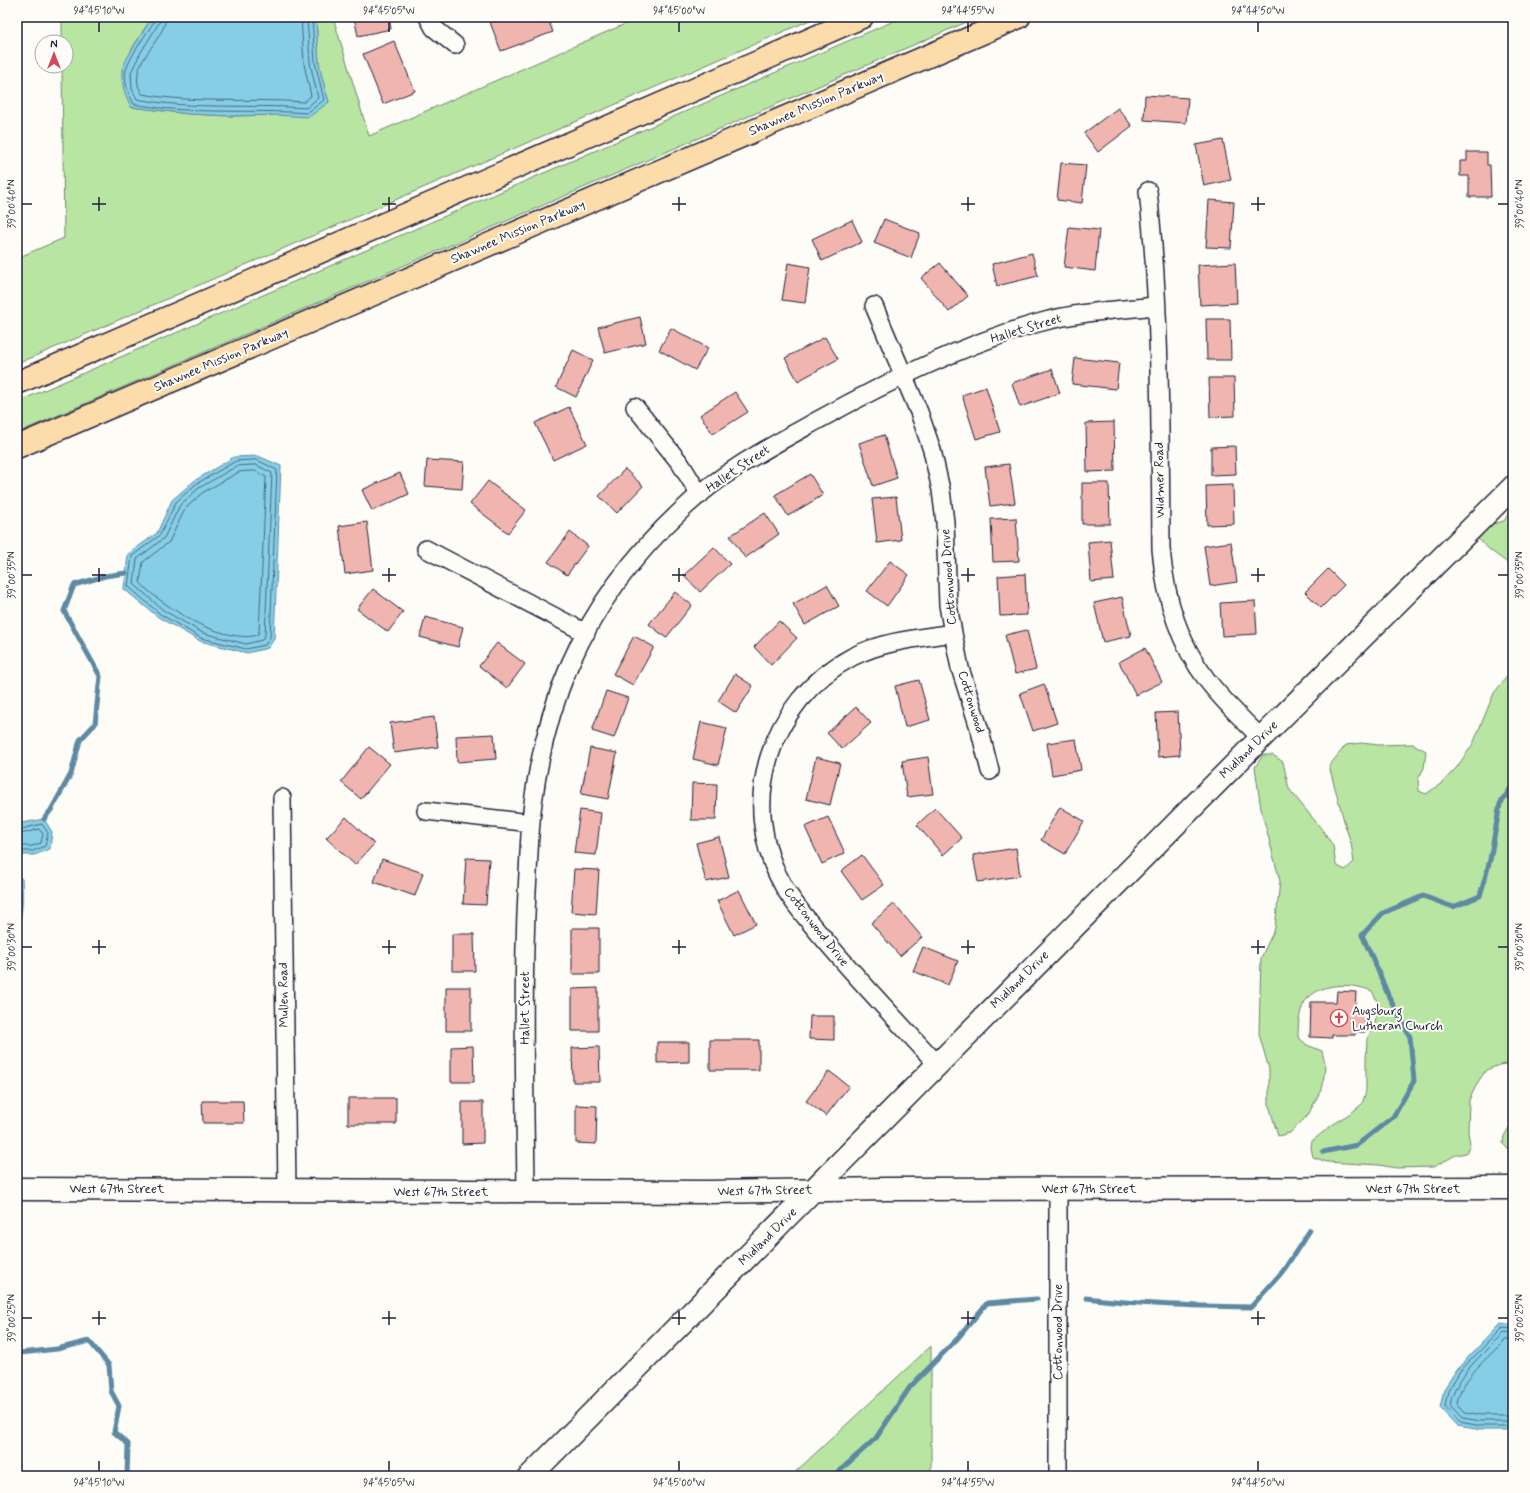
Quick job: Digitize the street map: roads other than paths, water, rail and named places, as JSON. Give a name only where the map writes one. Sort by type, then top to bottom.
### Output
[{"type":"highway","points":[[17,383],[862,17]]},
{"type":"highway","name":"Shawnee Mission Parkway","points":[[17,448],[1020,17]]},
{"type":"street","points":[[428,17],[434,28],[455,45]]},
{"type":"street","name":"Widmer Road","points":[[1148,191],[1159,362],[1161,549],[1163,574],[1172,611],[1186,646],[1206,679],[1261,738]]},
{"type":"street","points":[[874,306],[903,376]]},
{"type":"street","name":"Hallet Street","points":[[526,1192],[525,932],[532,804],[541,756],[552,714],[570,665],[598,611],[617,582],[647,545],[685,506],[733,470],[784,438],[847,404],[903,376],[982,342],[1038,323],[1083,313],[1156,306]]},
{"type":"street","name":"Cottonwood Drive","points":[[903,376],[919,412],[932,450],[941,490],[945,522],[948,605],[953,633],[895,642],[868,650],[846,661],[821,678],[797,702],[779,731],[767,762],[762,794],[763,827],[766,843],[777,874],[784,888],[803,914],[856,977],[937,1064]]},
{"type":"street","name":"Hallet Street","points":[[635,407],[680,463],[700,495]]},
{"type":"street","name":"Midland Drive","points":[[530,1476],[1261,738],[1513,487]]},
{"type":"street","points":[[426,549],[586,633]]},
{"type":"street","name":"Cottonwood","points":[[953,633],[960,668],[980,731],[990,771]]},
{"type":"street","name":"Mullen Road","points":[[282,798],[287,1191]]},
{"type":"street","points":[[426,811],[531,823]]},
{"type":"street","name":"West 67th Street","points":[[17,1189],[526,1192],[813,1191],[886,1188],[1513,1188]]},
{"type":"street","name":"Cottonwood Drive","points":[[1058,1189],[1058,1476]]},
{"type":"water","points":[[152,17],[315,17],[318,56],[329,102],[309,117],[189,114],[131,107],[123,86],[123,67],[130,52]]},
{"type":"water","points":[[258,456],[281,466],[274,639],[268,648],[247,653],[200,641],[158,617],[124,589],[128,554],[157,533],[172,500],[194,481],[234,457]]},
{"type":"water","points":[[44,819],[52,832],[50,849],[34,855],[17,855],[17,827],[22,823]]},
{"type":"water","points":[[17,875],[22,879],[22,906],[17,932]]},
{"type":"water","points":[[1501,1323],[1513,1325],[1513,1430],[1482,1430],[1457,1426],[1440,1408],[1444,1389],[1457,1369]]},
{"type":"waterway","points":[[44,819],[51,810],[71,774],[80,740],[95,724],[100,676],[64,611],[74,585],[105,576],[126,573]]},
{"type":"waterway","points":[[1323,1152],[1357,1145],[1393,1117],[1414,1081],[1410,1037],[1388,995],[1362,935],[1383,913],[1423,896],[1453,907],[1480,896],[1490,860],[1500,804],[1513,785]]},
{"type":"waterway","points":[[1086,1298],[1148,1304],[1251,1307],[1283,1271],[1310,1230]]},
{"type":"waterway","points":[[834,1476],[876,1438],[910,1387],[958,1338],[987,1303],[1037,1299]]},
{"type":"waterway","points":[[17,1349],[20,1353],[57,1349],[89,1341],[109,1365],[111,1391],[119,1406],[114,1432],[128,1444],[127,1476]]},
{"type":"place","name":"Augsburg Lutheran Church","points":[[1339,1018]]}]
